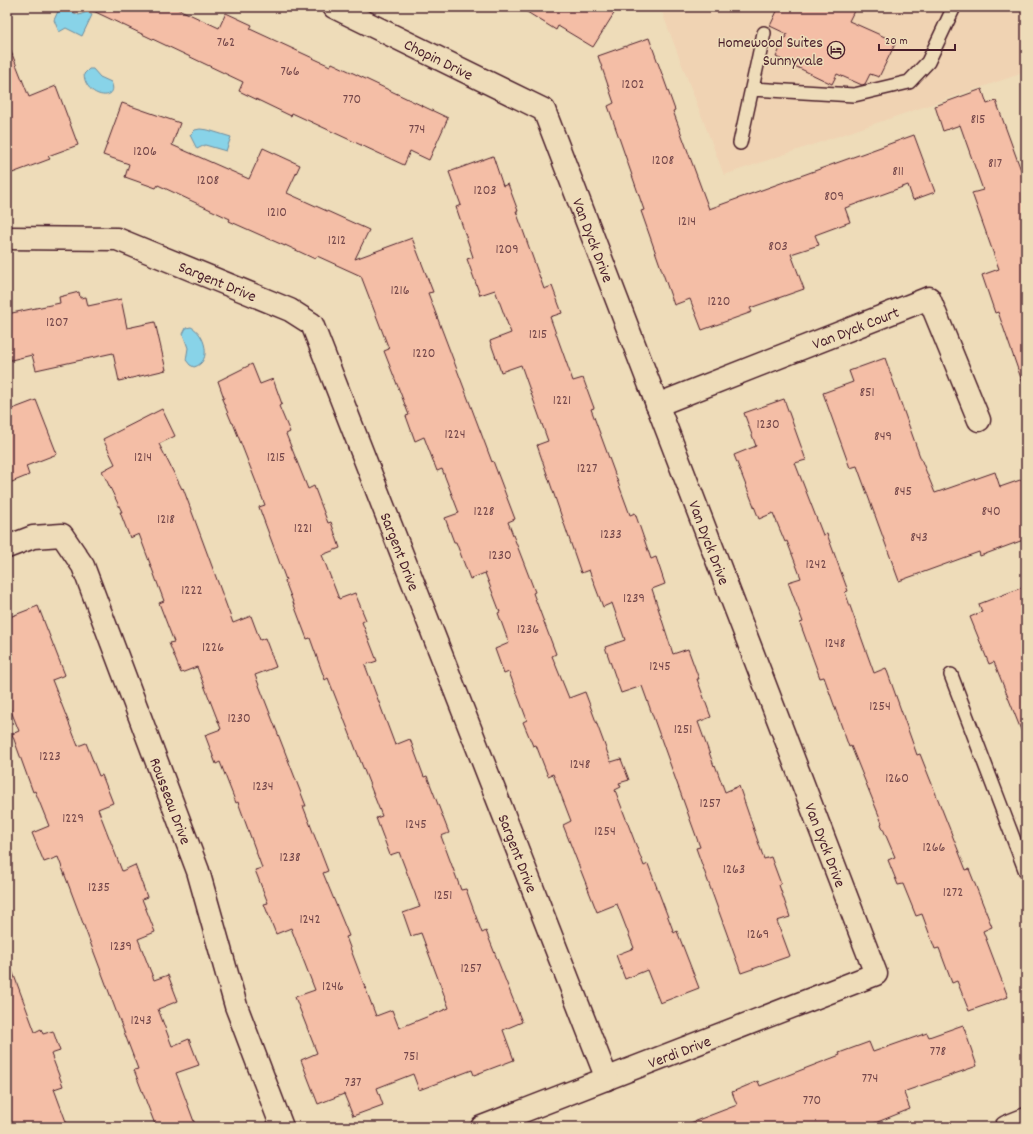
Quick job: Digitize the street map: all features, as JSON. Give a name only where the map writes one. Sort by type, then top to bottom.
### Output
[{"type":"street","name":"Chopin Drive","points":[[334,7],[544,110]]},
{"type":"street","name":"Van Dyck Drive","points":[[544,110],[876,974]]},
{"type":"street","name":"Sargent Drive","points":[[7,238],[117,240],[290,310],[312,324],[607,1079]]},
{"type":"street","name":"Van Dyck Court","points":[[657,405],[929,298],[979,420]]},
{"type":"street","name":"Rousseau Drive","points":[[7,547],[33,537],[62,535],[83,566],[198,871],[236,1006],[282,1127]]},
{"type":"street","name":"Verdi Drive","points":[[482,1127],[876,974]]},
{"type":"street","points":[[1006,1127],[1026,1120]]},
{"type":"lane","points":[[752,89],[854,95],[909,82],[928,62],[954,7]]},
{"type":"lane","points":[[740,143],[764,33]]},
{"type":"lane","points":[[951,675],[1026,872]]},
{"type":"shaded area","points":[[660,7],[1026,7],[1026,72],[724,175]]},
{"type":"water","points":[[60,7],[79,15],[87,12],[92,15],[82,36],[66,28],[59,32],[54,20]]},
{"type":"water","points":[[89,69],[93,69],[100,77],[111,82],[113,88],[111,93],[102,95],[90,89],[84,74]]},
{"type":"water","points":[[200,129],[231,137],[226,151],[205,145],[197,149],[190,135],[195,130]]},
{"type":"water","points":[[191,327],[200,335],[205,347],[204,359],[200,364],[194,367],[186,360],[188,348],[183,334],[186,328]]},
{"type":"building","points":[[85,7],[174,7],[219,28],[226,13],[252,25],[250,29],[330,66],[332,63],[448,118],[429,160],[410,151],[404,165],[292,113],[291,116],[239,91],[243,82]]},
{"type":"building","points":[[519,7],[618,7],[593,47],[558,26],[556,30]]},
{"type":"building","name":"Homewood Suites Sunnyvale","points":[[779,7],[856,7],[849,21],[896,42],[879,77],[870,74],[865,84],[862,85],[837,74],[832,84],[776,57],[787,34],[770,26]]},
{"type":"building","points":[[649,38],[675,110],[673,111],[709,209],[914,135],[935,192],[913,200],[908,185],[845,208],[850,222],[815,235],[819,245],[791,254],[804,289],[750,308],[752,312],[702,330],[690,299],[674,305],[641,211],[644,210],[608,106],[614,103],[598,56]]},
{"type":"building","points":[[7,44],[29,97],[56,86],[78,145],[48,156],[50,159],[7,175]]},
{"type":"building","points":[[982,89],[987,104],[996,101],[1026,184],[1026,384],[1023,384],[998,312],[995,313],[982,275],[999,269],[972,193],[983,190],[960,125],[943,131],[935,106]]},
{"type":"building","points":[[122,103],[180,123],[172,145],[249,179],[263,148],[300,165],[287,193],[369,230],[355,259],[412,238],[433,292],[428,293],[515,519],[508,522],[535,592],[533,593],[556,654],[552,656],[569,698],[585,692],[611,762],[621,759],[629,780],[619,783],[621,787],[615,790],[644,866],[648,864],[674,933],[677,931],[699,988],[660,1003],[647,970],[625,979],[616,955],[634,948],[617,904],[597,912],[563,825],[571,821],[553,774],[548,776],[536,745],[533,746],[523,722],[527,720],[509,672],[504,674],[495,649],[509,643],[498,613],[500,612],[485,573],[470,579],[456,542],[454,542],[445,518],[459,513],[442,469],[437,471],[424,437],[415,441],[406,416],[409,415],[384,351],[389,349],[361,276],[317,256],[315,259],[229,221],[230,219],[158,185],[156,188],[125,177],[129,164],[103,155]]},
{"type":"building","points":[[493,156],[503,186],[508,184],[544,289],[552,286],[562,313],[550,317],[573,381],[583,378],[594,408],[591,409],[630,515],[635,513],[651,559],[656,557],[665,584],[652,589],[673,654],[688,649],[699,679],[697,679],[711,717],[698,722],[714,766],[715,765],[725,792],[739,786],[764,859],[771,857],[781,884],[779,885],[790,917],[777,921],[790,956],[741,973],[696,848],[700,847],[642,686],[621,693],[605,647],[625,640],[612,603],[603,607],[589,570],[581,573],[537,445],[548,441],[521,365],[501,372],[490,341],[511,333],[495,290],[480,295],[467,259],[473,257],[456,207],[461,205],[449,172]]},
{"type":"building","points":[[79,292],[80,298],[86,297],[88,306],[121,299],[127,328],[155,322],[166,370],[119,381],[113,353],[36,370],[32,355],[7,361],[7,314],[60,303],[59,297]]},
{"type":"building","points":[[885,358],[919,454],[935,493],[995,472],[1000,487],[1026,478],[1026,539],[980,556],[979,552],[899,581],[857,466],[850,468],[823,393],[853,382],[849,371]]},
{"type":"building","points":[[252,364],[260,384],[273,379],[282,404],[279,406],[290,432],[286,434],[308,489],[314,486],[328,523],[331,522],[340,548],[322,555],[339,599],[355,593],[366,620],[362,622],[377,661],[365,665],[395,745],[410,739],[424,777],[427,776],[449,833],[441,836],[461,890],[466,889],[482,933],[486,931],[522,1022],[503,1030],[514,1060],[474,1075],[472,1070],[419,1090],[413,1074],[377,1088],[383,1105],[353,1116],[344,1094],[318,1104],[301,1060],[317,1053],[295,997],[315,990],[291,928],[276,934],[264,904],[268,903],[255,870],[262,868],[238,802],[236,803],[220,762],[216,764],[205,735],[221,729],[197,667],[181,673],[169,643],[174,642],[159,603],[164,601],[139,534],[130,538],[120,512],[122,512],[102,471],[115,464],[103,439],[162,409],[175,436],[159,444],[182,489],[183,488],[233,623],[251,616],[260,640],[265,638],[276,667],[255,675],[306,806],[303,806],[328,871],[323,873],[349,936],[346,937],[376,1016],[392,1010],[399,1028],[449,1008],[421,933],[411,936],[403,913],[420,907],[399,852],[390,855],[376,818],[382,816],[328,678],[325,680],[310,638],[307,639],[259,507],[265,505],[222,399],[224,398],[218,381]]},
{"type":"building","points":[[784,399],[806,460],[795,463],[823,535],[827,534],[848,591],[845,592],[874,673],[886,668],[917,755],[920,754],[966,870],[969,869],[992,927],[983,931],[1008,997],[969,1011],[957,981],[952,983],[939,948],[935,949],[922,914],[916,916],[903,884],[898,885],[888,860],[895,857],[851,746],[849,747],[824,677],[820,678],[800,623],[803,622],[788,582],[801,578],[787,541],[785,542],[773,513],[759,519],[734,455],[756,446],[744,413]]},
{"type":"building","points":[[36,400],[57,454],[26,466],[29,475],[7,484],[7,411]]},
{"type":"building","points":[[1026,586],[1025,740],[994,662],[989,664],[970,617],[982,612],[979,604]]},
{"type":"building","points":[[38,606],[65,675],[52,680],[78,746],[86,743],[99,776],[102,775],[113,803],[98,809],[122,871],[135,865],[147,897],[142,899],[155,932],[138,939],[154,980],[168,975],[178,1001],[158,1009],[172,1046],[189,1039],[199,1065],[176,1073],[196,1127],[156,1127],[134,1070],[138,1069],[58,857],[44,862],[32,833],[49,826],[35,791],[33,792],[12,734],[19,731],[7,701],[7,618]]},
{"type":"building","points":[[7,962],[9,962],[35,1032],[41,1029],[43,1034],[53,1031],[60,1051],[51,1054],[63,1086],[54,1089],[68,1127],[7,1127]]},
{"type":"building","points":[[963,1025],[977,1066],[906,1091],[904,1093],[910,1109],[865,1127],[685,1127],[685,1125],[737,1105],[732,1092],[758,1081],[760,1086],[869,1042],[873,1052],[927,1033],[929,1037]]},
{"type":"place","name":"Homewood Suites Sunnyvale","points":[[836,50]]}]
